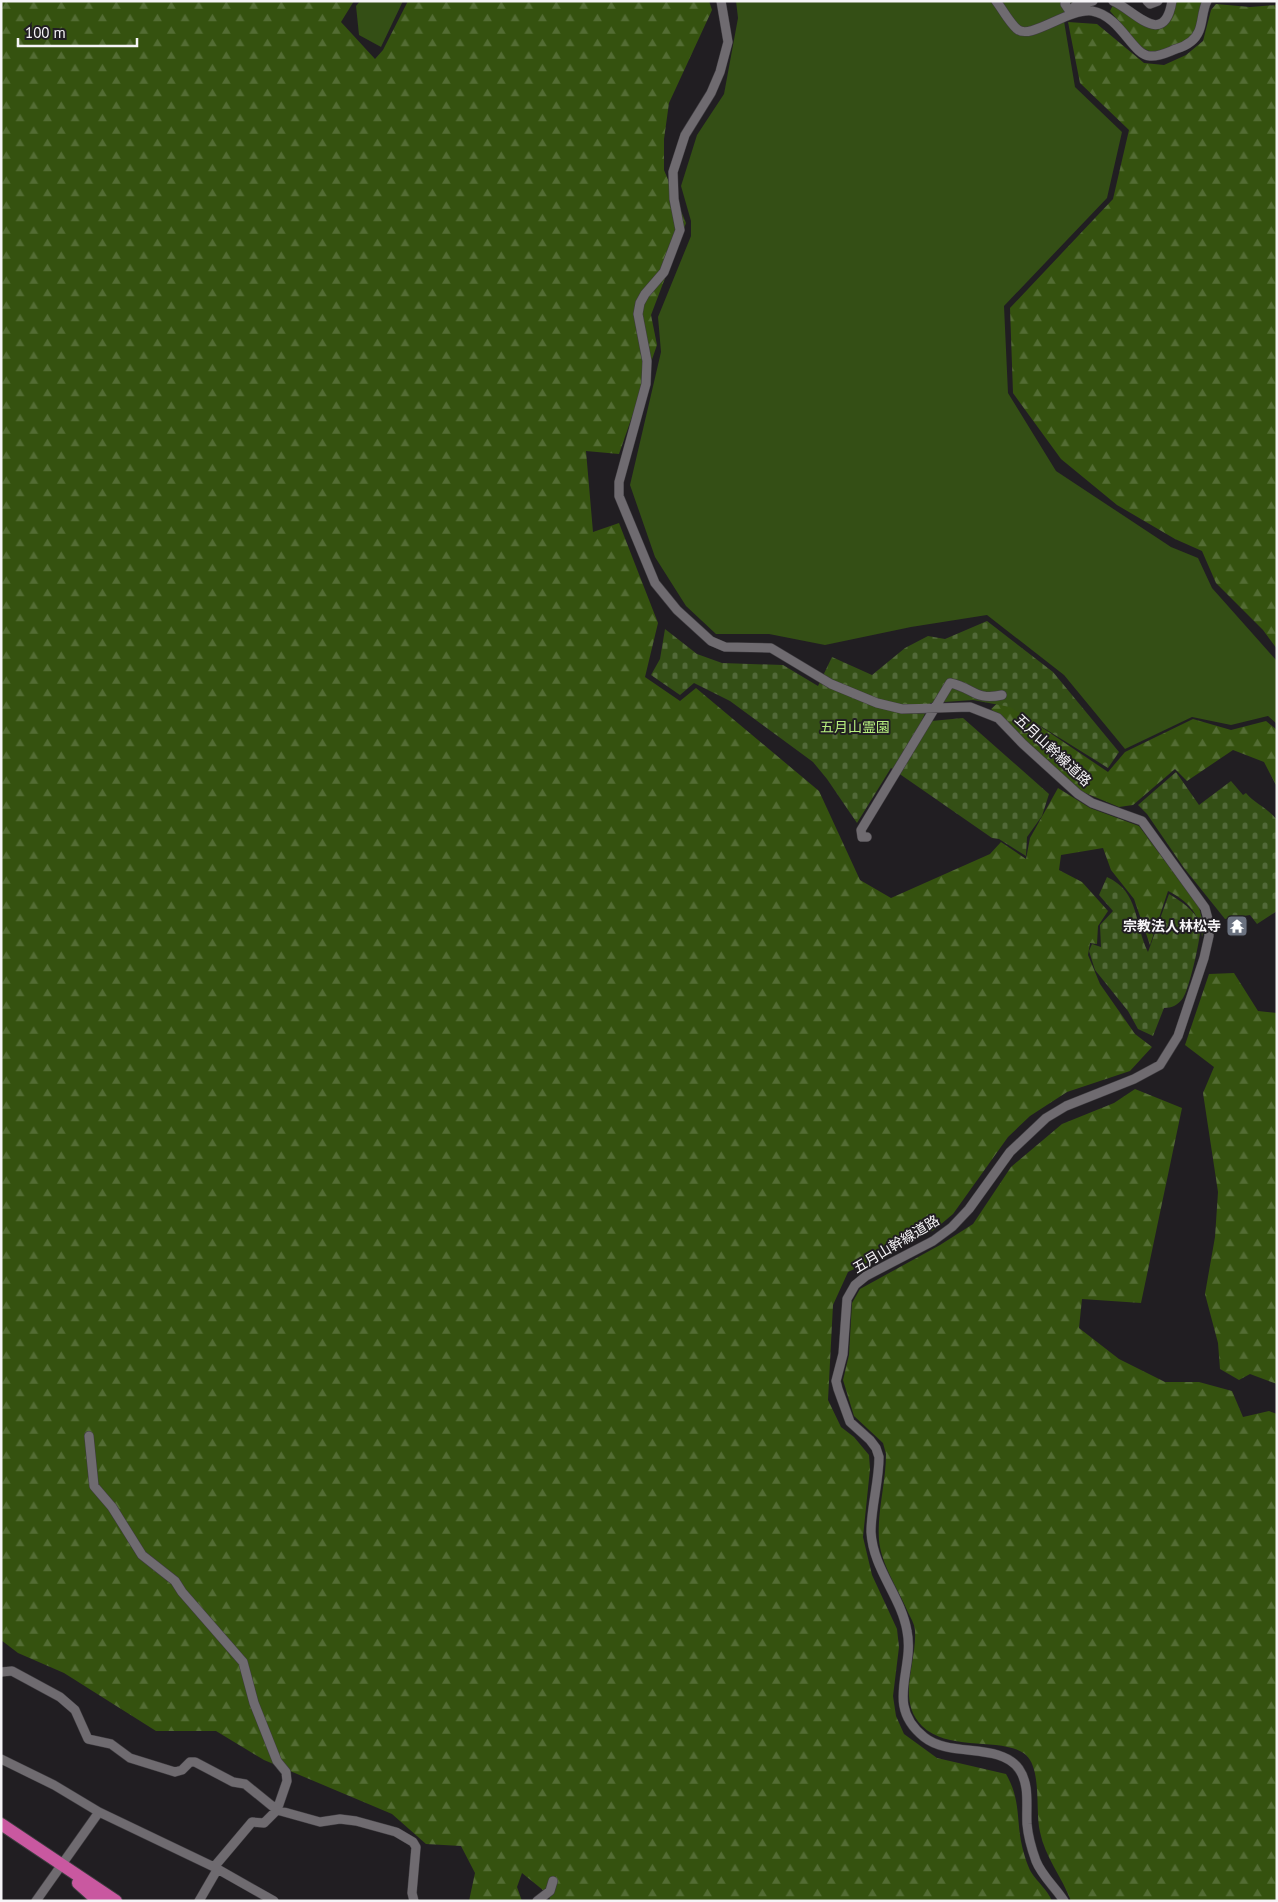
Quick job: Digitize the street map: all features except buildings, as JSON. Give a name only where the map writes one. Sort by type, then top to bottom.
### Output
[{"type":"highway","points":[[1,1824],[61,1865],[101,1896],[115,1901]]},
{"type":"street","name":"五月山幹線道路","points":[[721,1],[728,42],[720,72],[711,93],[685,135],[673,172],[674,199],[680,230],[664,272],[645,294],[638,314],[648,362],[646,384],[619,482],[619,496],[655,583],[677,610],[711,641],[725,647],[771,648],[830,684],[877,703],[902,709],[970,708],[998,718],[1023,744],[1078,794],[1092,803],[1142,821],[1205,908],[1209,923],[1204,958],[1178,1036],[1160,1065],[1134,1079],[1066,1106],[1046,1118],[1010,1152],[969,1209],[952,1227],[933,1241],[866,1276],[855,1285],[847,1299],[843,1354],[836,1381],[850,1422],[876,1448],[879,1456],[871,1532],[878,1564],[905,1620],[908,1633],[908,1648],[901,1691],[902,1702],[917,1730],[932,1743],[944,1747],[1001,1756],[1016,1766],[1026,1787],[1028,1826],[1036,1860],[1041,1872],[1064,1901]]},
{"type":"street","points":[[996,1],[1018,30],[1027,33],[1034,32],[1071,12],[1090,11],[1104,14],[1114,22],[1139,51],[1148,56],[1155,56],[1185,46],[1193,40],[1199,30],[1207,1]]},
{"type":"street","points":[[1066,1],[1065,4],[1071,12]]},
{"type":"street","points":[[1071,12],[1074,6],[1093,1]]},
{"type":"street","points":[[1113,1],[1122,5],[1136,18],[1148,24],[1162,22],[1167,17],[1172,1]]},
{"type":"street","points":[[1147,1],[1150,4],[1158,1]]},
{"type":"street","points":[[868,837],[862,837],[860,830],[936,710],[950,684],[962,686],[974,694],[987,698],[1002,695]]},
{"type":"street","points":[[89,1436],[94,1486],[112,1507],[142,1555],[175,1581],[182,1592],[243,1662],[254,1703],[277,1761],[286,1772],[287,1780],[277,1810],[264,1823],[252,1822],[244,1829],[216,1868],[199,1901]]},
{"type":"street","points":[[1,1672],[12,1671],[60,1697],[75,1710],[88,1739],[111,1744],[130,1758],[175,1772],[182,1770],[190,1762],[195,1762],[218,1776],[245,1784],[277,1810],[320,1822],[340,1819],[356,1821],[396,1832],[406,1837],[416,1847],[412,1892],[414,1901]]},
{"type":"street","points":[[1,1759],[54,1785],[99,1812],[216,1868],[274,1901]]},
{"type":"street","points":[[36,1901],[99,1812]]},
{"type":"street","points":[[537,1901],[550,1892],[553,1881]]},
{"type":"green space","points":[[1,1],[354,1],[341,22],[375,59],[383,50],[408,1],[709,1],[712,10],[669,103],[664,139],[664,170],[686,223],[651,315],[657,345],[619,454],[586,451],[593,532],[619,523],[658,623],[645,677],[680,701],[696,688],[819,791],[860,880],[891,898],[990,854],[1001,842],[1026,859],[1030,838],[1058,788],[1090,808],[1139,826],[1199,907],[1204,928],[1202,937],[1199,922],[1192,909],[1168,891],[1150,945],[1134,899],[1111,870],[1103,848],[1061,855],[1059,870],[1082,882],[1108,911],[1098,926],[1097,944],[1090,943],[1088,955],[1100,984],[1135,1034],[1152,1047],[1130,1071],[1067,1092],[1030,1116],[1008,1137],[953,1214],[934,1230],[848,1272],[833,1305],[828,1400],[841,1427],[854,1437],[869,1455],[870,1469],[863,1537],[872,1575],[897,1629],[899,1647],[893,1696],[896,1716],[904,1734],[937,1758],[1006,1774],[1014,1792],[1020,1836],[1027,1863],[1031,1872],[1052,1901],[550,1901],[549,1895],[522,1873],[517,1887],[522,1901],[469,1901],[475,1873],[461,1846],[426,1844],[392,1814],[264,1760],[216,1731],[156,1731],[64,1673],[18,1653],[1,1640]]},
{"type":"green space","points":[[360,1],[403,1],[381,47],[359,35],[356,6]]},
{"type":"green space","points":[[736,1],[1090,1],[1064,21],[1075,87],[1122,132],[1107,198],[1004,306],[1008,393],[1056,471],[1171,547],[1198,558],[1212,588],[1277,661],[1277,724],[1268,716],[1231,725],[1192,717],[1125,749],[1064,675],[987,615],[911,627],[825,645],[769,634],[716,634],[686,606],[655,557],[630,485],[661,352],[658,317],[691,236],[691,221],[681,186],[697,135],[724,94],[738,18]]},
{"type":"green space","points":[[1176,1],[1202,1],[1195,31],[1182,44],[1154,53],[1142,48],[1110,11],[1113,5],[1135,20],[1156,29]]},
{"type":"green space","points":[[1216,4],[1250,7],[1277,5],[1277,649],[1263,630],[1216,583],[1202,551],[1175,539],[1117,505],[1061,459],[1013,393],[1010,308],[1113,199],[1129,130],[1080,83],[1068,22],[1097,24],[1144,63],[1164,65],[1186,55],[1203,41],[1211,10]]},
{"type":"green space","name":"五月山霊園","points":[[987,621],[1053,672],[1119,752],[1108,768],[1010,707],[973,700],[930,703],[921,722],[963,718],[1049,794],[1042,816],[1027,837],[1026,856],[999,839],[992,838],[891,768],[857,823],[813,762],[730,701],[694,683],[680,695],[651,675],[660,659],[665,629],[697,654],[722,663],[783,665],[818,686],[832,657],[872,675],[905,648],[928,636],[945,639]]},
{"type":"green space","points":[[1001,700],[1108,772],[1125,752],[1193,719],[1231,730],[1266,721],[1277,730],[1277,787],[1264,762],[1233,750],[1187,781],[1175,769],[1133,805],[1119,807],[1078,790],[991,709]]},
{"type":"green space","points":[[1176,772],[1199,805],[1231,781],[1243,795],[1246,793],[1277,820],[1277,911],[1257,924],[1250,915],[1225,919],[1184,868],[1147,814],[1138,805]]},
{"type":"green space","points":[[1107,877],[1118,883],[1131,900],[1148,952],[1169,894],[1191,910],[1200,923],[1198,948],[1186,993],[1177,1004],[1164,1008],[1153,1036],[1138,1029],[1128,1011],[1095,970],[1089,951],[1092,944],[1101,947],[1100,925],[1113,911],[1099,895]]},
{"type":"green space","points":[[1234,973],[1258,1011],[1277,1013],[1277,1384],[1250,1374],[1239,1380],[1220,1369],[1218,1343],[1205,1294],[1215,1237],[1218,1192],[1203,1093],[1214,1067],[1185,1045],[1209,974]]},
{"type":"green space","points":[[1135,1089],[1182,1108],[1141,1303],[1082,1299],[1079,1328],[1119,1359],[1165,1382],[1199,1382],[1232,1391],[1243,1417],[1269,1411],[1277,1414],[1277,1901],[1071,1901],[1042,1841],[1036,1780],[1031,1762],[1026,1755],[1016,1749],[1004,1746],[947,1739],[934,1734],[922,1726],[914,1716],[910,1705],[909,1693],[915,1628],[886,1567],[880,1549],[879,1518],[886,1454],[883,1443],[854,1416],[843,1380],[849,1355],[852,1303],[860,1289],[940,1245],[973,1224],[1011,1167],[1062,1124],[1114,1103]]},
{"type":"place","name":"宗教法人林松寺","points":[[1237,926]]}]
